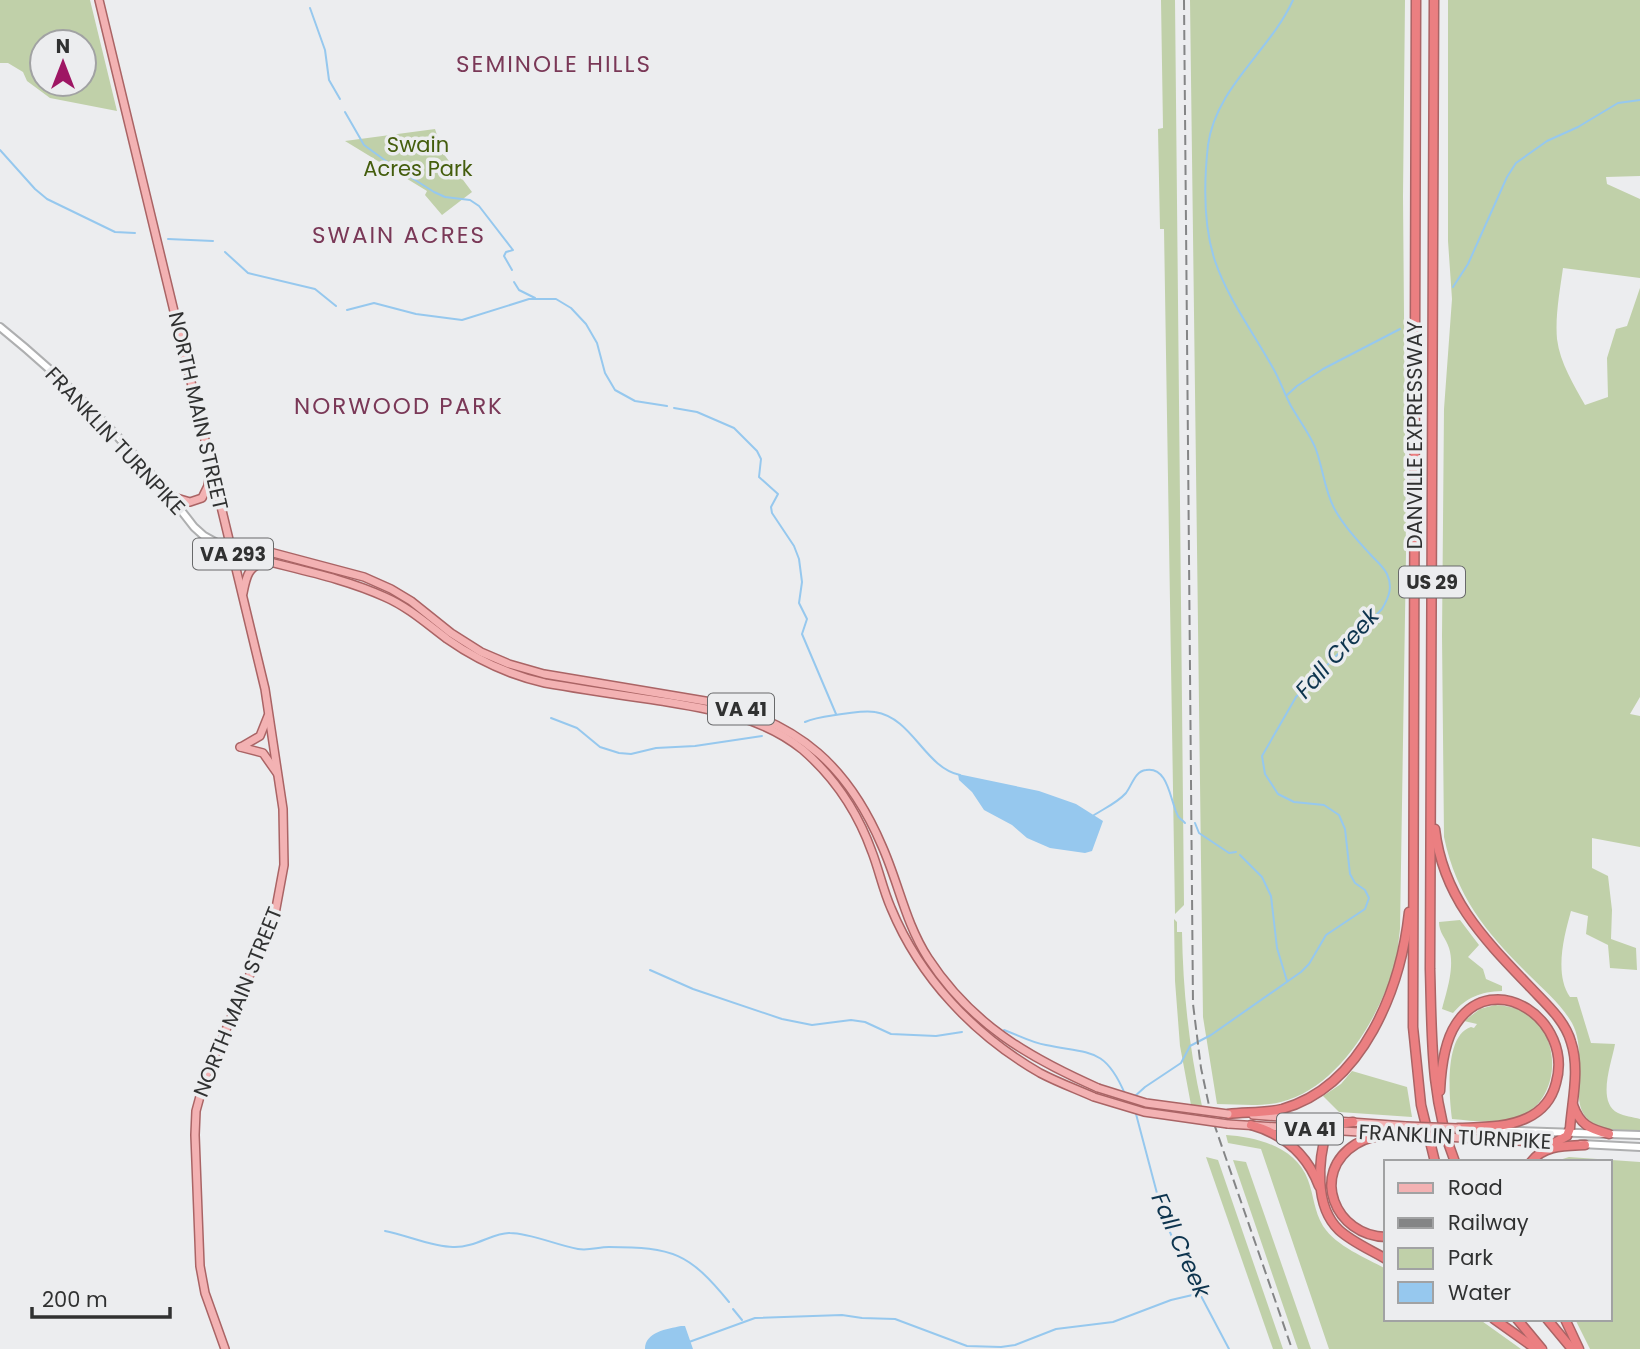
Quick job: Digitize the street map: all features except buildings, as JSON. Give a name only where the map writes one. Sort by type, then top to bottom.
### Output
[{"type":"highway","name":"DANVILLE EXPRESSWAY","points":[[1416,0],[1413,874],[1415,1057],[1421,1105],[1433,1160]]},
{"type":"highway","name":"DANVILLE EXPRESSWAY","points":[[1434,0],[1430,969],[1436,1097],[1443,1129],[1454,1160]]},
{"type":"highway","points":[[1431,795],[1439,850],[1457,899],[1485,940],[1552,1011],[1568,1032],[1574,1055],[1569,1133],[1555,1143]]},
{"type":"highway","points":[[1228,1114],[1281,1109],[1296,1103],[1325,1086],[1355,1057],[1378,1021],[1396,977],[1406,931],[1413,874]]},
{"type":"highway","points":[[1443,1129],[1440,1089],[1443,1066],[1455,1025],[1470,1010],[1489,1001],[1512,1002],[1532,1011],[1547,1027],[1558,1054],[1557,1079],[1549,1101],[1537,1112],[1514,1123],[1458,1128]]},
{"type":"highway","points":[[1572,1102],[1576,1114],[1585,1126],[1609,1134]]},
{"type":"highway","points":[[1321,1192],[1327,1130],[1338,1124],[1353,1122]]},
{"type":"highway","points":[[1251,1125],[1280,1136],[1297,1150],[1308,1164],[1329,1218],[1342,1233],[1384,1258]]},
{"type":"highway","points":[[1384,1237],[1361,1232],[1346,1221],[1336,1208],[1332,1184],[1336,1168],[1348,1150],[1365,1139],[1393,1134]]},
{"type":"highway","points":[[1533,1160],[1548,1149],[1585,1144]]},
{"type":"highway","points":[[1497,1321],[1535,1349]]},
{"type":"highway","points":[[1519,1321],[1542,1349]]},
{"type":"highway","points":[[1549,1321],[1572,1349]]},
{"type":"highway","points":[[1566,1321],[1578,1349]]},
{"type":"main road","name":"NORTH MAIN STREET","points":[[99,0],[233,552],[268,707],[280,781],[285,849],[280,895],[268,935],[205,1078],[195,1124],[200,1266],[205,1293],[225,1349]]},
{"type":"main road","name":"FRANKLIN TURNPIKE","points":[[0,327],[63,383],[131,451],[194,527],[204,536],[233,552],[387,597],[480,660],[507,673],[543,682],[711,709],[743,717],[774,731],[802,750],[827,774],[843,796],[872,850],[890,907],[908,945],[935,983],[961,1013],[999,1046],[1041,1073],[1094,1097],[1144,1112],[1228,1124],[1640,1147]]},
{"type":"main road","points":[[170,496],[191,502],[202,498],[208,486],[208,450]]},
{"type":"main road","name":"FRANKLIN TURNPIKE","points":[[233,552],[266,551],[364,577],[411,601],[481,652],[509,664],[544,674],[717,703],[744,710],[792,732],[834,768],[851,790],[882,846],[902,908],[917,939],[952,990],[987,1025],[1005,1038],[1046,1065],[1098,1088],[1146,1103],[1228,1114],[1406,1126],[1640,1135]]},
{"type":"main road","points":[[243,597],[249,572],[260,563],[272,563]]},
{"type":"main road","points":[[268,707],[268,720],[262,734],[240,747],[263,753],[271,761],[280,781]]},
{"type":"green space","points":[[0,0],[90,0],[97,28],[28,28],[28,82],[23,72],[8,63],[0,63]]},
{"type":"green space","points":[[1161,0],[1175,0],[1184,905],[1175,914],[1164,229],[1160,229],[1158,129],[1163,128]]},
{"type":"green space","points":[[1190,0],[1405,0],[1403,196],[1406,554],[1398,950],[1386,991],[1376,1011],[1352,1050],[1337,1068],[1320,1083],[1301,1094],[1281,1102],[1249,1105],[1217,1104],[1203,1017]]},
{"type":"green space","points":[[1448,0],[1640,0],[1640,176],[1606,177],[1607,184],[1640,199],[1640,278],[1563,268],[1557,339],[1564,365],[1585,405],[1608,397],[1607,358],[1616,329],[1627,326],[1640,288],[1640,697],[1630,714],[1640,716],[1640,847],[1592,838],[1592,868],[1608,876],[1612,910],[1611,939],[1636,948],[1637,970],[1610,968],[1608,945],[1586,934],[1588,916],[1571,911],[1563,943],[1561,966],[1565,988],[1570,997],[1577,997],[1591,1043],[1615,1044],[1607,1081],[1611,1108],[1618,1113],[1640,1119],[1640,1132],[1603,1128],[1585,1116],[1579,1098],[1579,1047],[1572,1023],[1558,1003],[1499,944],[1475,913],[1457,878],[1444,837],[1444,409],[1452,299],[1448,241]]},
{"type":"green space","points":[[98,33],[117,111],[50,98],[98,98]]},
{"type":"green space","name":"Swain Acres Park","points":[[435,129],[443,153],[472,192],[442,215],[425,195],[427,191],[345,141]]},
{"type":"green space","points":[[1174,919],[1177,922],[1177,932],[1182,932],[1188,1019],[1202,1106],[1191,1105],[1180,1046]]},
{"type":"green space","points":[[1460,920],[1479,945],[1468,957],[1483,969],[1486,979],[1502,986],[1502,991],[1474,996],[1453,1013],[1442,1009],[1450,978],[1451,955],[1439,922]]},
{"type":"green space","points":[[1495,1005],[1526,1013],[1544,1031],[1552,1058],[1548,1086],[1533,1108],[1513,1119],[1452,1119],[1450,1067],[1456,1042],[1462,1032],[1474,1028],[1477,1024],[1464,1021],[1480,1009]]},
{"type":"green space","points":[[1352,1071],[1407,1087],[1412,1117],[1339,1112],[1323,1096],[1341,1084]]},
{"type":"green space","points":[[1226,1135],[1250,1138],[1274,1146],[1294,1159],[1308,1180],[1323,1226],[1336,1240],[1384,1268],[1384,1321],[1482,1321],[1521,1349],[1329,1349],[1261,1149],[1228,1143]]},
{"type":"green space","points":[[1206,1157],[1218,1160],[1283,1349],[1273,1349]]},
{"type":"green space","points":[[1569,1157],[1612,1160],[1559,1160]]},
{"type":"green space","points":[[1233,1160],[1246,1162],[1311,1349],[1298,1349]]},
{"type":"green space","points":[[1612,1160],[1640,1162],[1640,1349],[1590,1349],[1576,1321],[1612,1321]]},
{"type":"water","points":[[958,774],[1039,791],[1076,804],[1103,821],[1092,851],[1085,853],[1050,848],[1027,838],[1012,825],[984,810],[972,792],[959,780]]},
{"type":"water","points":[[685,1326],[693,1349],[645,1349],[646,1343],[653,1335]]},
{"type":"waterway","name":"Fall Creek","points":[[1134,1097],[1181,1063],[1190,1046],[1211,1035],[1301,972],[1309,964],[1326,935],[1365,909],[1369,898],[1350,874],[1345,829],[1339,815],[1324,805],[1294,802],[1278,794],[1265,774],[1262,756],[1296,697],[1382,609],[1387,600],[1390,583],[1383,568],[1350,532],[1334,508],[1313,442],[1220,275],[1206,218],[1208,145],[1213,124],[1232,87],[1271,36],[1293,0]]},
{"type":"waterway","points":[[310,8],[325,50],[329,80],[340,99]]},
{"type":"waterway","points":[[1453,287],[1468,264],[1507,177],[1516,163],[1547,141],[1578,127],[1618,103],[1640,100]]},
{"type":"waterway","points":[[345,112],[364,145],[390,164],[434,192],[445,197],[470,200],[479,206],[513,250],[506,252],[504,256],[512,270]]},
{"type":"waterway","points":[[0,150],[47,199],[115,232],[135,233]]},
{"type":"waterway","points":[[168,239],[213,241]]},
{"type":"waterway","points":[[225,252],[248,273],[315,289],[336,306]]},
{"type":"waterway","points":[[514,282],[519,290],[535,298]]},
{"type":"waterway","points":[[347,310],[374,303],[416,314],[462,320],[529,299],[556,299],[571,308],[586,324],[597,343],[605,373],[615,390],[635,401],[667,406]]},
{"type":"waterway","points":[[1287,395],[1323,369],[1400,329]]},
{"type":"waterway","points":[[674,408],[697,412],[734,428],[757,451],[761,459],[759,477],[778,494],[771,507],[772,513],[794,546],[799,559],[802,582],[799,603],[807,619],[802,634],[836,714]]},
{"type":"waterway","points":[[805,722],[863,711],[888,716],[909,732],[937,763],[960,775]]},
{"type":"waterway","points":[[551,718],[577,728],[600,747],[619,753],[631,754],[656,748],[695,746],[762,736]]},
{"type":"waterway","points":[[1094,815],[1122,797],[1139,773],[1154,770],[1164,779],[1175,810],[1185,823]]},
{"type":"waterway","points":[[1195,823],[1199,833],[1229,853],[1236,852]]},
{"type":"waterway","points":[[1240,855],[1262,877],[1271,896],[1277,948],[1287,981]]},
{"type":"waterway","points":[[650,970],[693,989],[782,1019],[812,1025],[851,1020],[865,1022],[891,1034],[936,1036],[962,1032]]},
{"type":"waterway","points":[[1004,1030],[1030,1041],[1094,1055],[1110,1068],[1125,1094]]},
{"type":"waterway","name":"Fall Creek","points":[[1136,1114],[1163,1216],[1182,1260],[1229,1349]]},
{"type":"waterway","points":[[385,1231],[445,1246],[461,1247],[510,1233],[582,1249],[631,1247],[665,1251],[690,1263],[729,1302]]},
{"type":"waterway","points":[[689,1342],[755,1318],[842,1315],[895,1319],[967,1346],[1001,1347],[1015,1345],[1056,1329],[1113,1322],[1171,1300],[1201,1293]]},
{"type":"waterway","points":[[733,1309],[742,1320]]},
{"type":"railway","points":[[1184,0],[1193,1004],[1201,1068],[1211,1115],[1292,1349]]},
{"type":"district","name":"SEMINOLE HILLS","points":[[554,64]]},
{"type":"district","name":"SWAIN ACRES","points":[[399,235]]},
{"type":"district","name":"NORWOOD PARK","points":[[399,406]]}]
